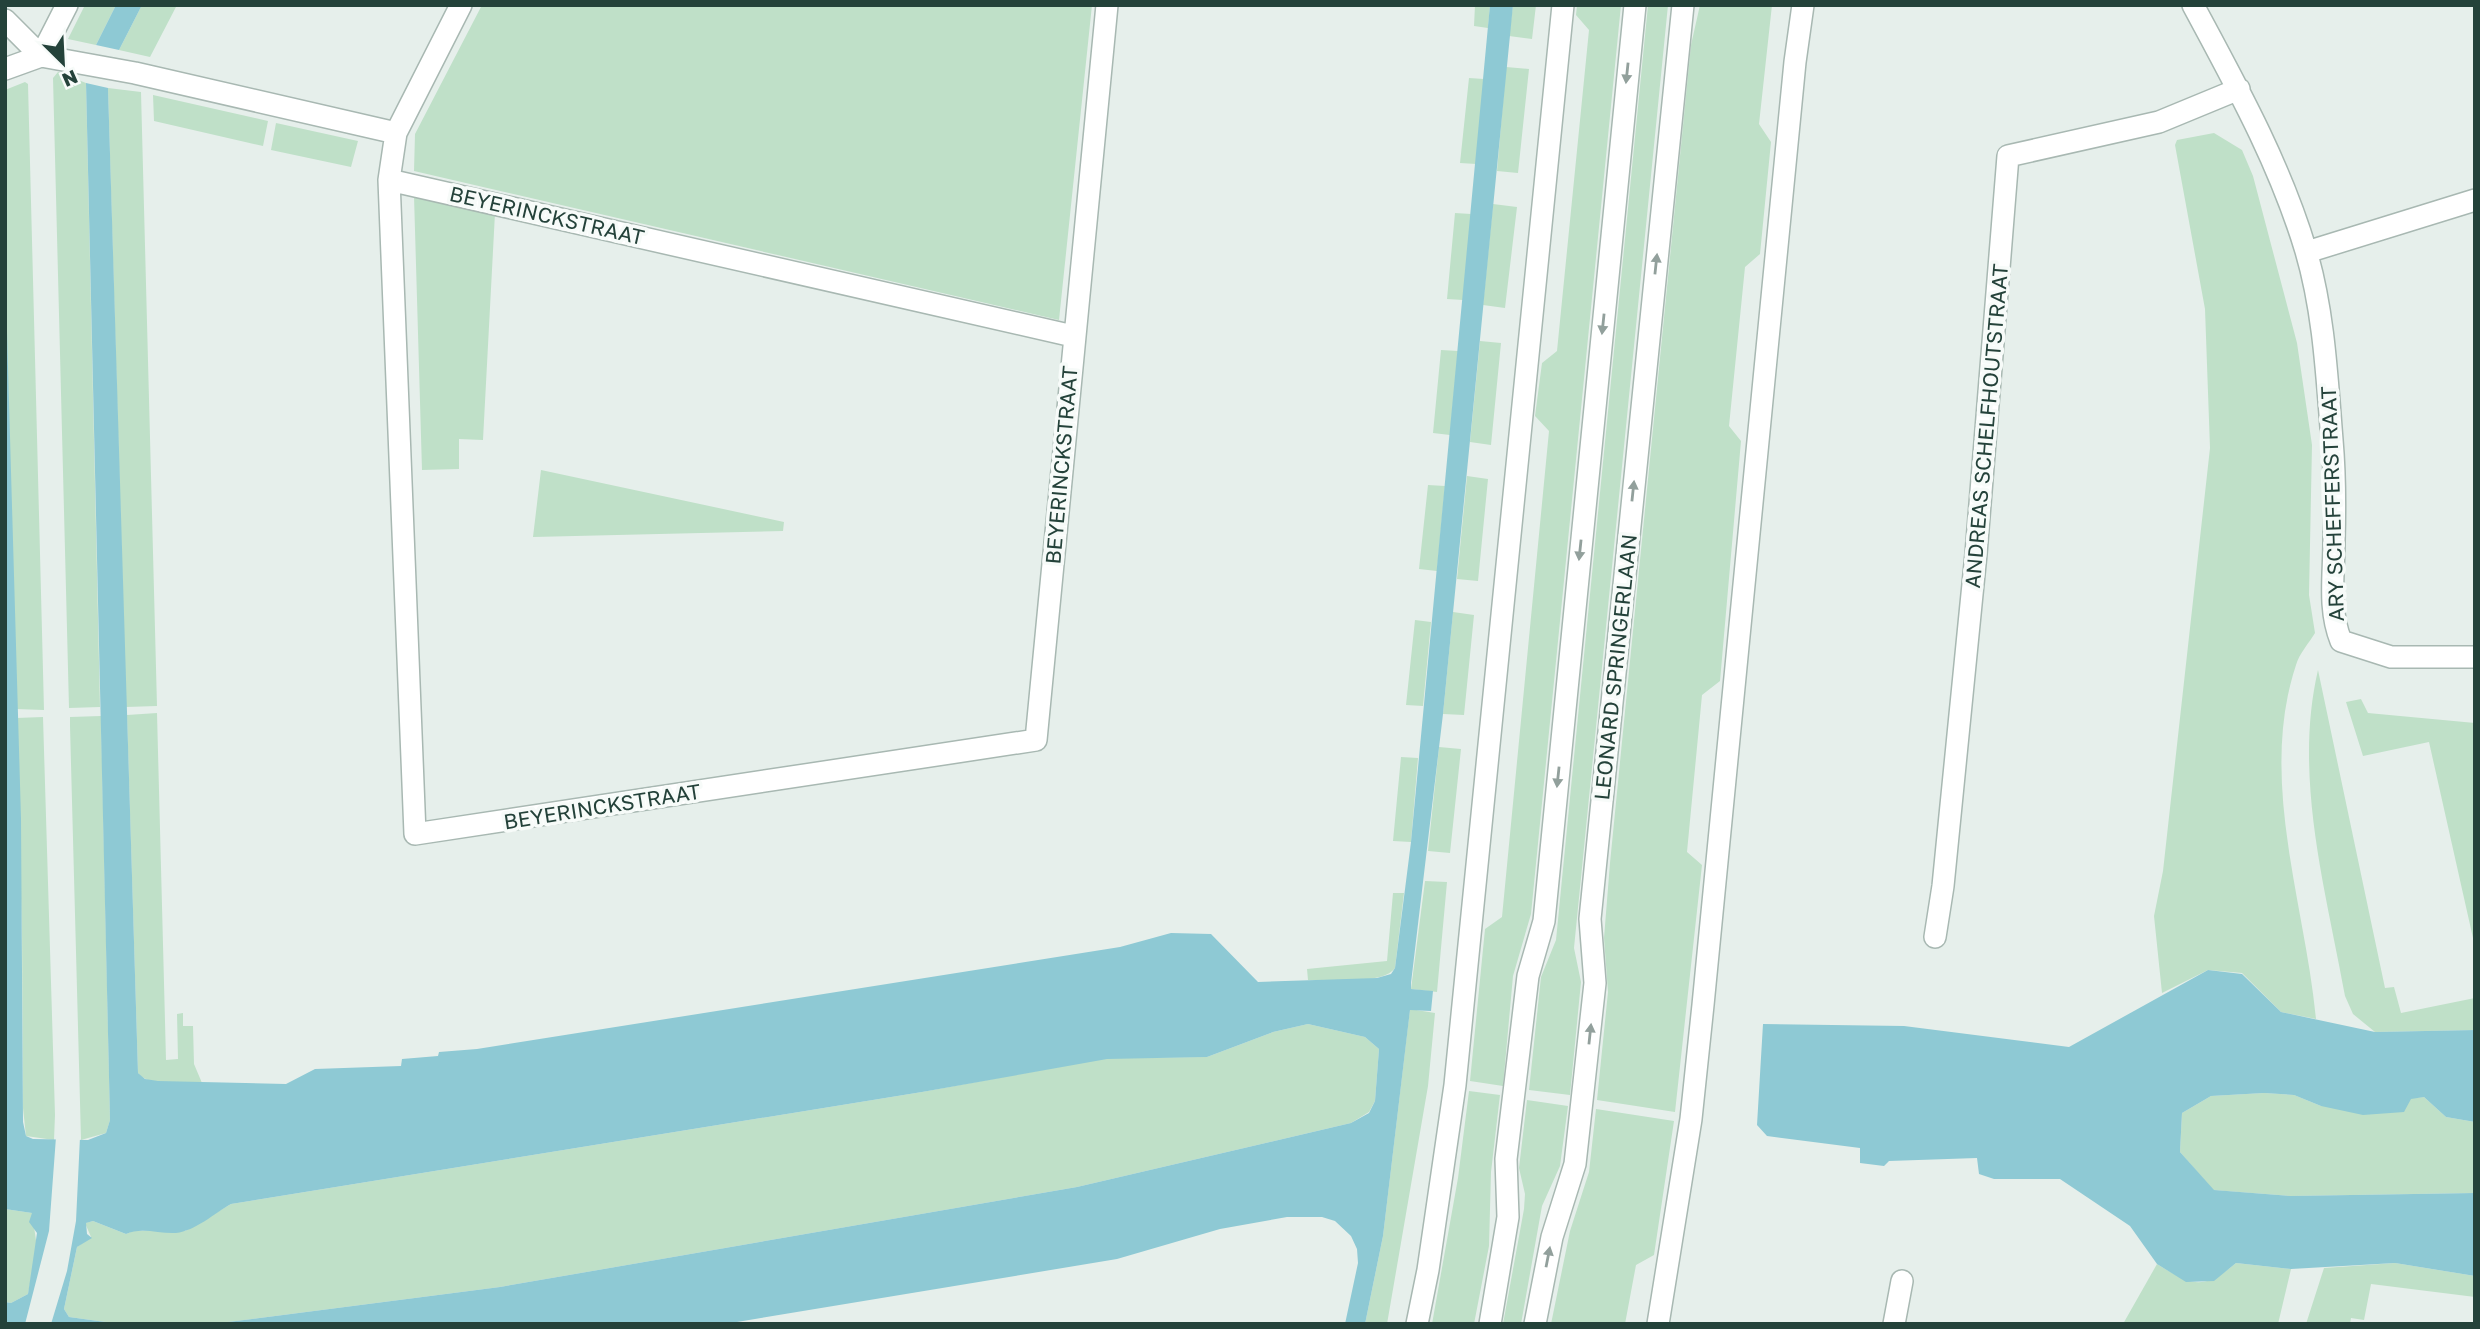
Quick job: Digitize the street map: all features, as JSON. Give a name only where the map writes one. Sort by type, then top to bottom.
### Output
[{"type":"street","points":[[41,55],[66,5]]},
{"type":"street","name":"BEYERINCKSTRAAT","points":[[461,5],[396,133],[389,180],[415,834],[1036,740],[1107,5]]},
{"type":"street","points":[[1417,1324],[1428,1270],[1455,1084],[1563,5]]},
{"type":"street","points":[[1490,1324],[1508,1217],[1506,1159],[1528,976],[1544,921],[1635,5]]},
{"type":"street","name":"LEONARD SPRINGERLAAN","points":[[1535,1324],[1552,1237],[1573,1174],[1583,1103],[1595,983],[1590,919],[1683,5]]},
{"type":"street","points":[[1658,1324],[1691,1119],[1795,62],[1804,5]]},
{"type":"street","name":"ARY SCHEFFERSTRAAT","points":[[2193,5],[2239,89],[2278,172],[2307,252],[2322,324],[2334,484],[2332,606],[2341,641],[2391,657],[2475,657]]},
{"type":"street","points":[[5,20],[41,55]]},
{"type":"street","points":[[6,69],[41,55],[135,73],[396,133]]},
{"type":"street","name":"ANDREAS SCHELFHOUTSTRAAT","points":[[1936,937],[1976,554],[2008,156],[2159,122],[2239,89]]},
{"type":"street","name":"BEYERINCKSTRAAT","points":[[389,180],[1073,336]]},
{"type":"street","points":[[2307,252],[2475,200]]},
{"type":"street","points":[[1894,1324],[1902,1281]]},
{"type":"green space","points":[[85,5],[116,5],[96,45],[68,39]]},
{"type":"green space","points":[[142,5],[177,5],[150,57],[119,50]]},
{"type":"green space","points":[[482,5],[1092,5],[1059,320],[414,171],[415,134]]},
{"type":"green space","points":[[1475,5],[1490,5],[1488,28],[1474,26]]},
{"type":"green space","points":[[1513,5],[1536,5],[1532,39],[1509,36]]},
{"type":"green space","points":[[1577,5],[1621,5],[1531,914],[1513,976],[1503,1086],[1470,1081],[1485,929],[1502,917],[1549,431],[1535,416],[1542,363],[1557,351],[1589,30],[1576,15]]},
{"type":"green space","points":[[1648,5],[1668,5],[1574,948],[1581,982],[1570,1095],[1529,1090],[1541,977],[1556,940]]},
{"type":"green space","points":[[1700,5],[1772,5],[1759,124],[1771,142],[1760,254],[1745,267],[1729,426],[1741,441],[1720,681],[1702,695],[1687,852],[1702,865],[1675,1112],[1597,1100],[1608,992],[1604,938],[1610,863],[1691,45]]},
{"type":"green space","points":[[1506,67],[1529,69],[1518,173],[1497,171]]},
{"type":"green space","points":[[58,72],[86,83],[100,707],[69,708],[53,78]]},
{"type":"green space","points":[[1469,78],[1484,79],[1476,164],[1460,163]]},
{"type":"green space","points":[[25,82],[28,84],[44,710],[16,709],[5,262],[5,90]]},
{"type":"green space","points":[[108,88],[141,92],[157,706],[126,707]]},
{"type":"green space","points":[[153,95],[268,121],[263,146],[154,121]]},
{"type":"green space","points":[[276,123],[358,141],[351,167],[271,150]]},
{"type":"green space","points":[[2214,133],[2242,150],[2253,176],[2297,343],[2312,445],[2309,595],[2315,633],[2296,665],[2285,708],[2282,753],[2288,842],[2316,1019],[2281,1012],[2242,973],[2208,970],[2162,993],[2154,916],[2163,871],[2210,448],[2205,309],[2175,145],[2177,140]]},
{"type":"green space","points":[[414,196],[495,213],[483,440],[459,439],[459,469],[422,470]]},
{"type":"green space","points":[[1493,204],[1517,207],[1505,308],[1483,305]]},
{"type":"green space","points":[[1455,213],[1471,214],[1463,300],[1447,299]]},
{"type":"green space","points":[[1480,341],[1501,343],[1491,445],[1470,442]]},
{"type":"green space","points":[[1441,350],[1458,351],[1450,435],[1433,433]]},
{"type":"green space","points":[[541,470],[784,522],[783,531],[533,537]]},
{"type":"green space","points":[[1467,476],[1488,479],[1478,581],[1457,579]]},
{"type":"green space","points":[[1428,485],[1445,486],[1437,571],[1419,569]]},
{"type":"green space","points":[[1453,612],[1474,615],[1464,715],[1443,714]]},
{"type":"green space","points":[[1415,620],[1431,622],[1423,706],[1406,705]]},
{"type":"green space","points":[[2318,670],[2385,988],[2394,987],[2401,1013],[2475,998],[2475,1030],[2375,1032],[2353,1014],[2345,996],[2315,833],[2311,792],[2311,710]]},
{"type":"green space","points":[[2361,699],[2368,713],[2475,723],[2475,947],[2429,742],[2363,756],[2346,702]]},
{"type":"green space","points":[[157,713],[166,1060],[178,1059],[177,1014],[183,1013],[183,1026],[193,1026],[194,1064],[202,1083],[150,1081],[138,1073],[127,715]]},
{"type":"green space","points":[[101,716],[110,1120],[106,1133],[81,1140],[70,717]]},
{"type":"green space","points":[[43,717],[54,1140],[26,1136],[23,1108],[22,933],[16,718]]},
{"type":"green space","points":[[1439,747],[1461,749],[1450,853],[1428,851]]},
{"type":"green space","points":[[1401,757],[1418,758],[1411,842],[1393,841]]},
{"type":"green space","points":[[1425,881],[1447,882],[1437,992],[1411,989]]},
{"type":"green space","points":[[1393,893],[1404,893],[1395,968],[1389,973],[1368,979],[1308,980],[1307,969],[1387,961]]},
{"type":"green space","points":[[1410,1009],[1435,1013],[1428,1086],[1387,1324],[1365,1324],[1383,1236]]},
{"type":"green space","points":[[1308,1024],[1365,1037],[1379,1049],[1375,1101],[1369,1112],[1351,1123],[1077,1187],[500,1287],[228,1322],[120,1324],[69,1317],[64,1309],[77,1247],[91,1237],[85,1223],[93,1221],[126,1234],[133,1231],[185,1231],[231,1204],[922,1092],[1107,1058],[1207,1057],[1273,1032]]},
{"type":"green space","points":[[1469,1091],[1500,1095],[1491,1172],[1489,1246],[1474,1324],[1432,1324],[1458,1178]]},
{"type":"green space","points":[[2264,1093],[2294,1095],[2321,1106],[2424,1097],[2446,1117],[2475,1122],[2475,1193],[2290,1196],[2213,1190],[2180,1152],[2182,1113],[2211,1096]]},
{"type":"green space","points":[[1527,1100],[1568,1106],[1560,1166],[1542,1206],[1521,1324],[1503,1324],[1524,1209],[1525,1194],[1519,1168]]},
{"type":"green space","points":[[1596,1109],[1674,1121],[1654,1255],[1636,1265],[1625,1324],[1551,1324],[1570,1231],[1589,1172]]},
{"type":"green space","points":[[5,1209],[32,1213],[37,1247],[28,1294],[11,1303],[5,1302]]},
{"type":"green space","points":[[2236,1263],[2291,1269],[2278,1324],[2123,1324],[2157,1264],[2180,1277],[2197,1282],[2214,1278]]},
{"type":"green space","points":[[2395,1263],[2475,1276],[2475,1297],[2371,1284],[2364,1320],[2351,1318],[2350,1324],[2306,1324],[2324,1268]]},
{"type":"water","points":[[116,5],[142,5],[119,50],[96,45]]},
{"type":"water","points":[[1490,5],[1513,5],[1443,714],[1411,983],[1411,989],[1433,991],[1431,1011],[1410,1010],[1383,1236],[1365,1324],[1345,1324],[1358,1263],[1357,1249],[1351,1236],[1335,1221],[1322,1217],[1287,1217],[1220,1229],[1117,1259],[725,1324],[121,1324],[228,1322],[500,1287],[1077,1187],[1351,1123],[1369,1113],[1375,1101],[1379,1049],[1365,1037],[1308,1024],[1273,1032],[1207,1057],[1107,1059],[922,1092],[231,1204],[183,1232],[144,1231],[126,1234],[93,1221],[86,1223],[87,1234],[92,1238],[77,1247],[64,1309],[69,1317],[120,1324],[5,1324],[5,1302],[11,1303],[28,1294],[37,1233],[29,1222],[32,1213],[5,1209],[5,262],[21,819],[23,1122],[26,1136],[33,1139],[88,1140],[106,1133],[110,1120],[86,83],[108,88],[138,1073],[145,1079],[158,1081],[286,1084],[315,1069],[401,1066],[402,1059],[438,1056],[439,1052],[477,1049],[1120,947],[1171,933],[1211,934],[1258,982],[1377,978],[1391,974],[1395,968],[1411,842]]},
{"type":"water","points":[[2208,970],[2242,974],[2281,1012],[2375,1032],[2475,1030],[2475,1122],[2446,1117],[2424,1097],[2411,1099],[2404,1112],[2363,1115],[2321,1106],[2294,1095],[2264,1093],[2211,1096],[2182,1113],[2180,1152],[2214,1190],[2290,1196],[2475,1193],[2475,1276],[2395,1263],[2291,1269],[2236,1263],[2214,1281],[2186,1282],[2157,1264],[2130,1226],[2060,1179],[1994,1179],[1979,1174],[1977,1158],[1889,1161],[1884,1166],[1860,1163],[1860,1148],[1767,1136],[1757,1125],[1763,1024],[1904,1026],[2069,1047]]},
{"type":"pier","points":[[56,1137],[80,1137],[76,1221],[67,1271],[51,1324],[25,1324],[49,1231]]}]
